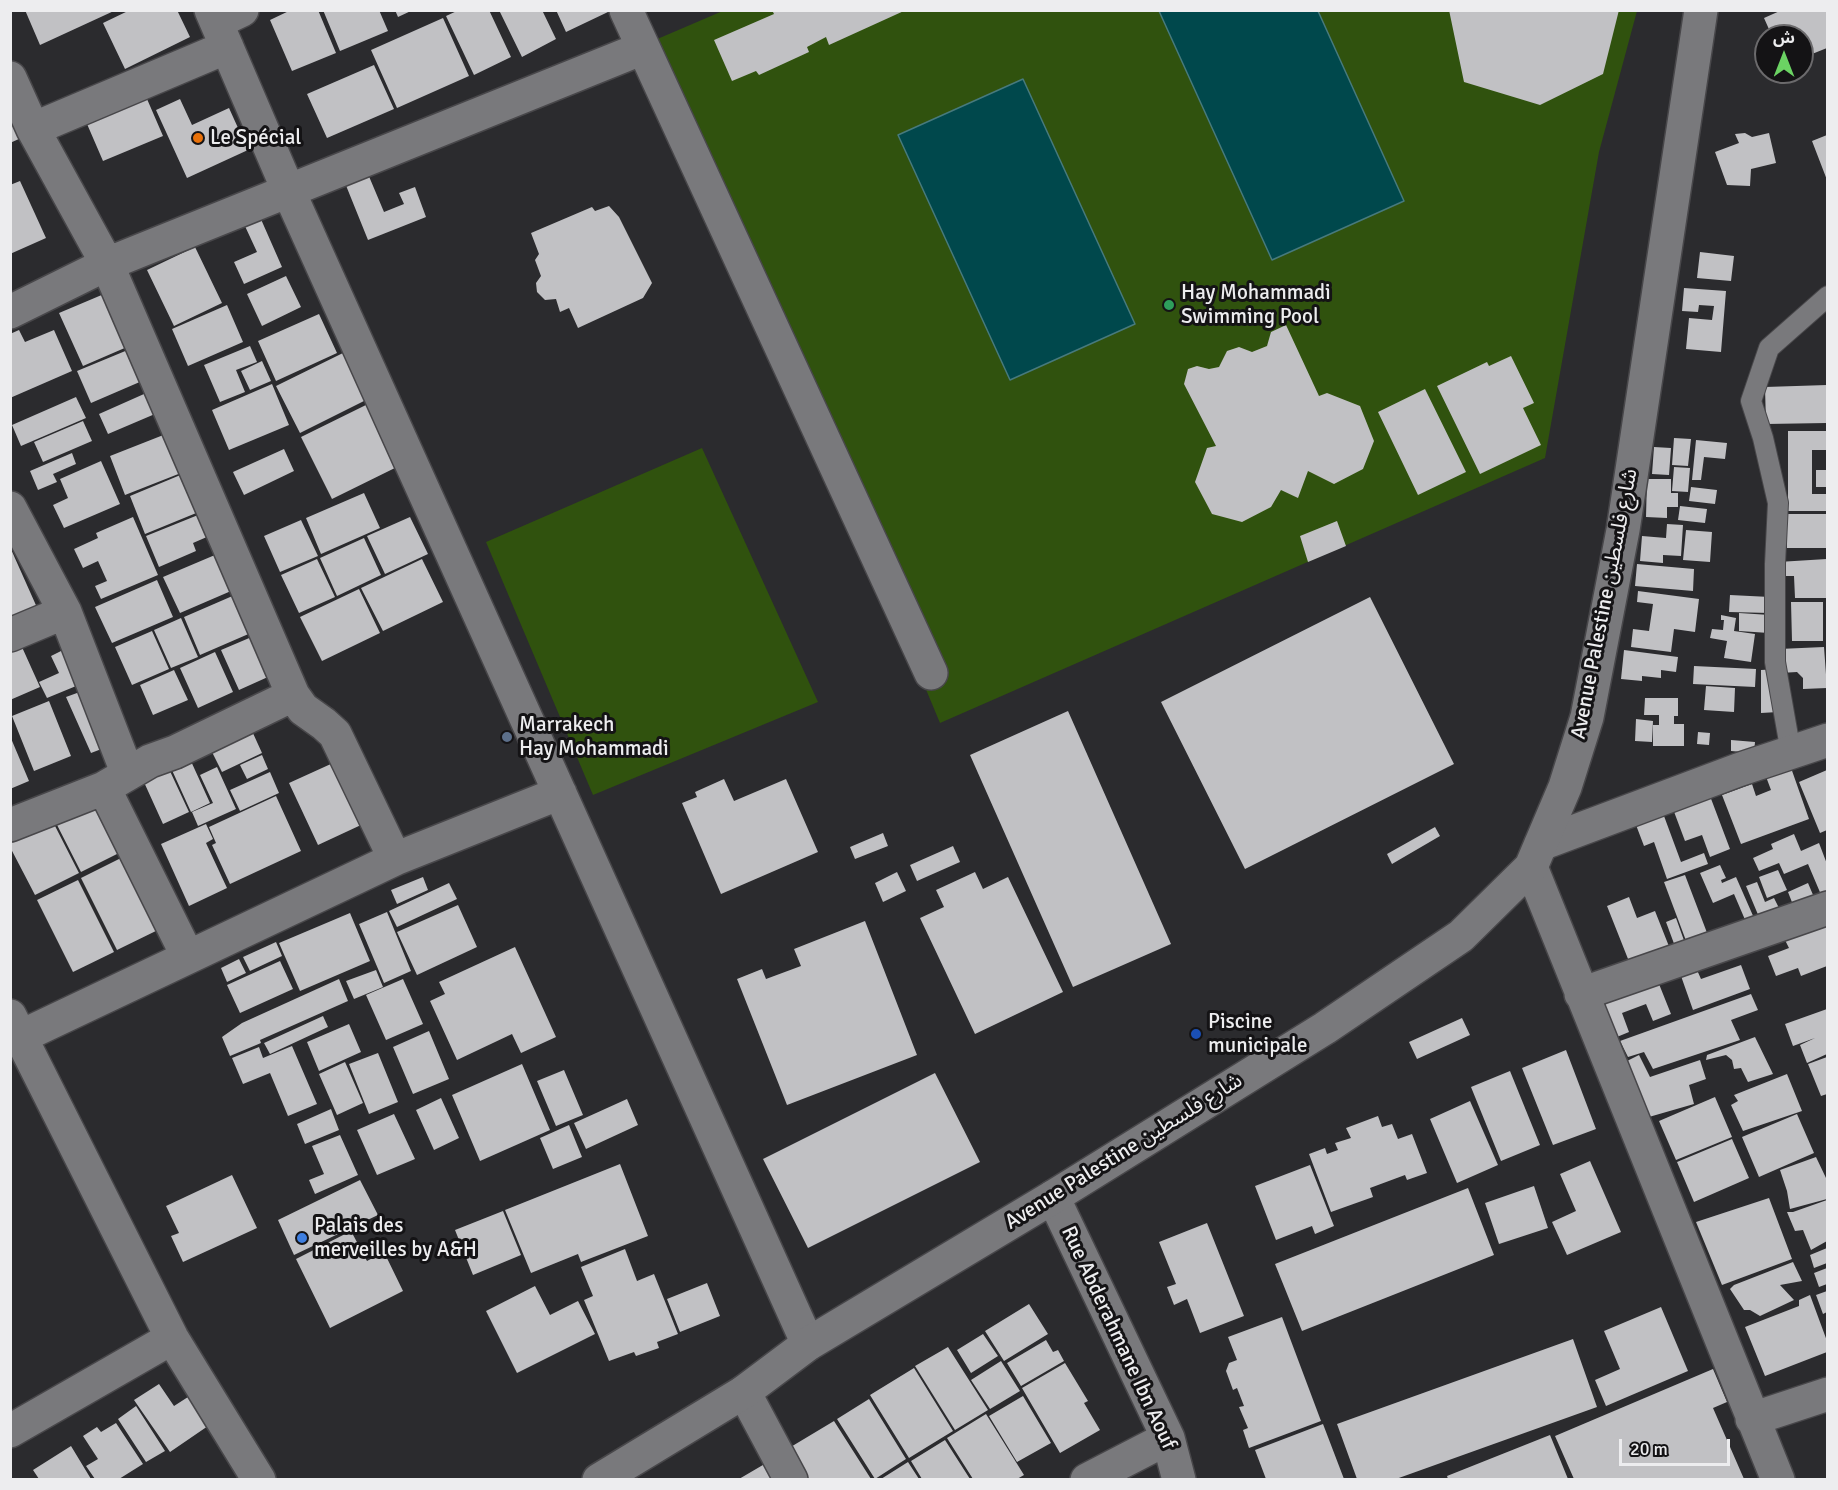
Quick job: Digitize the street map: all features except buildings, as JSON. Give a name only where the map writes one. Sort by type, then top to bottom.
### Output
[{"type":"street","points":[[626,10],[931,673]]},
{"type":"street","name":"Avenue Palestine شارع فلسطين","points":[[599,1479],[744,1392],[808,1344],[1053,1197],[1325,1028],[1461,936],[1536,856],[1565,787],[1587,717],[1623,530],[1701,10]]},
{"type":"street","points":[[33,129],[224,22],[289,192],[808,1344]]},
{"type":"street","points":[[10,312],[107,264],[643,48]]},
{"type":"street","points":[[10,78],[33,129],[107,264],[293,695],[303,709],[334,734],[395,859]]},
{"type":"street","points":[[10,508],[65,612],[116,780],[188,957]]},
{"type":"street","points":[[10,635],[65,612]]},
{"type":"street","points":[[10,825],[116,780],[150,761],[175,752],[293,695]]},
{"type":"street","points":[[1778,1479],[1581,994],[1536,856],[1737,770],[1827,740]]},
{"type":"street","points":[[259,1479],[172,1338],[15,1027],[188,957],[395,859],[560,793]]},
{"type":"street","points":[[1581,994],[1827,908]]},
{"type":"street","name":"Rue Abderahmane Ibn Aouf","points":[[1053,1197],[1168,1438],[1179,1479]]},
{"type":"street","points":[[10,1431],[172,1338]]},
{"type":"street","points":[[744,1392],[791,1479]]},
{"type":"street","points":[[1752,1419],[1827,1394]]},
{"type":"street","points":[[1087,1479],[1168,1438]]},
{"type":"lane","points":[[1791,753],[1775,662],[1775,564],[1778,503],[1763,438],[1751,401],[1769,348],[1827,296]]},
{"type":"green space","name":"Hay Mohammadi Swimming Pool","points":[[725,10],[1637,11],[1599,152],[1545,458],[940,723],[655,40]]},
{"type":"green space","points":[[702,448],[818,702],[593,795],[486,542]]},
{"type":"water","points":[[1159,11],[1318,11],[1404,201],[1272,260]]},
{"type":"water","points":[[1023,79],[1135,324],[1010,380],[898,135]]},
{"type":"place","name":"Le Spécial","points":[[198,138]]},
{"type":"place","name":"Hay Mohammadi Swimming Pool","points":[[1169,305]]},
{"type":"place","name":"Marrakech Hay Mohammadi","points":[[507,737]]},
{"type":"place","name":"Piscine municipale","points":[[1196,1034]]},
{"type":"place","name":"Palais des merveilles by A&H","points":[[302,1238]]}]
